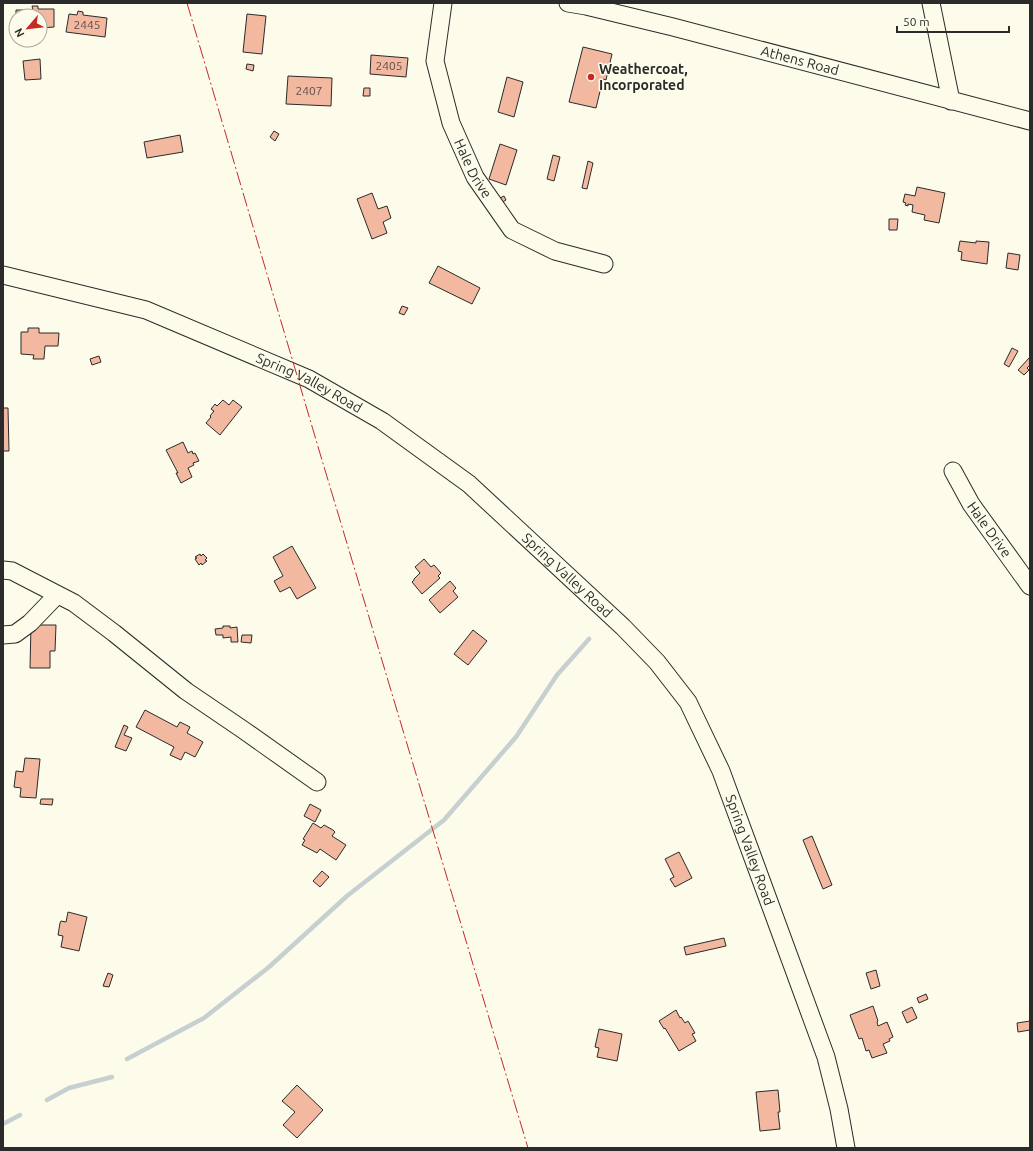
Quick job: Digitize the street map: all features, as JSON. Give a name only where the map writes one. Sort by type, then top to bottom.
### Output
[{"type":"street","name":"Hale Drive","points":[[443,3],[435,61],[451,123],[475,177],[512,230],[555,251],[604,264]]},
{"type":"street","name":"Athens Road","points":[[568,3],[586,5],[673,27],[859,75],[1030,122]]},
{"type":"street","points":[[931,3],[951,101]]},
{"type":"street","name":"Spring Valley Road","points":[[3,275],[146,310],[309,379],[382,421],[469,484],[623,627],[657,662],[688,702],[721,771],[826,1057],[839,1109],[846,1148]]},
{"type":"street","name":"Hale Drive","points":[[953,471],[971,504],[1030,586]]},
{"type":"street","points":[[3,570],[12,571],[74,604],[114,633],[186,691],[317,782]]},
{"type":"street","points":[[3,635],[15,634],[57,595]]},
{"type":"building","points":[[32,6],[38,6],[38,8],[32,8]]},
{"type":"building","points":[[48,9],[54,9],[54,27],[48,27]]},
{"type":"building","points":[[78,11],[83,12],[83,15],[107,18],[105,37],[66,32],[69,14],[77,15]]},
{"type":"building","points":[[247,14],[266,16],[262,54],[243,52]]},
{"type":"building","name":"Weathercoat, Incorporated","points":[[583,47],[612,54],[606,80],[603,79],[596,108],[569,102]]},
{"type":"building","points":[[371,55],[408,58],[406,77],[370,74]]},
{"type":"building","points":[[40,59],[41,79],[25,80],[23,61]]},
{"type":"building","points":[[247,64],[254,65],[253,71],[246,69]]},
{"type":"building","points":[[288,76],[332,78],[331,106],[286,104]]},
{"type":"building","points":[[507,77],[523,82],[514,117],[498,112]]},
{"type":"building","points":[[364,88],[370,88],[370,96],[363,96]]},
{"type":"building","points":[[274,131],[279,134],[275,141],[270,137]]},
{"type":"building","points":[[180,135],[183,152],[147,158],[144,142]]},
{"type":"building","points":[[500,144],[517,150],[506,185],[489,179]]},
{"type":"building","points":[[553,155],[560,157],[554,181],[547,179]]},
{"type":"building","points":[[588,161],[593,163],[587,189],[582,188]]},
{"type":"building","points":[[917,187],[945,193],[939,223],[924,220],[925,215],[912,212],[913,205],[908,204],[908,206],[903,202],[905,194],[915,196]]},
{"type":"building","points":[[372,193],[378,209],[387,206],[391,218],[383,222],[387,233],[372,239],[357,199]]},
{"type":"building","points":[[504,196],[506,200],[501,203],[498,199]]},
{"type":"building","points":[[889,219],[898,219],[897,230],[889,230]]},
{"type":"building","points":[[960,241],[976,243],[976,241],[989,242],[987,264],[961,260],[962,252],[958,251]]},
{"type":"building","points":[[1008,253],[1020,255],[1018,270],[1006,268]]},
{"type":"building","points":[[438,266],[480,288],[472,304],[429,283]]},
{"type":"building","points":[[402,306],[408,308],[404,315],[399,313]]},
{"type":"building","points":[[28,328],[39,328],[39,333],[59,333],[58,346],[45,346],[44,359],[33,359],[34,355],[21,354],[21,332],[28,332]]},
{"type":"building","points":[[1012,348],[1018,351],[1009,367],[1004,364]]},
{"type":"building","points":[[99,356],[101,362],[92,365],[90,359]]},
{"type":"building","points":[[1030,357],[1030,365],[1027,368],[1029,370],[1024,375],[1018,370]]},
{"type":"building","points":[[223,400],[229,405],[233,400],[242,407],[220,435],[206,423],[214,411],[211,409],[215,404],[217,406]]},
{"type":"building","points":[[3,408],[8,408],[9,451],[3,451]]},
{"type":"building","points":[[183,442],[188,453],[192,451],[193,454],[195,453],[199,461],[193,463],[194,465],[188,468],[192,477],[181,483],[176,473],[178,473],[166,450]]},
{"type":"building","points":[[292,546],[316,588],[297,599],[290,587],[280,592],[274,581],[283,576],[273,557]]},
{"type":"building","points":[[200,554],[201,556],[203,554],[207,558],[205,560],[207,561],[202,565],[201,563],[199,565],[195,559],[197,558],[195,557]]},
{"type":"building","points":[[424,559],[431,567],[434,565],[441,573],[438,576],[440,578],[422,594],[412,582],[420,573],[415,567]]},
{"type":"building","points":[[450,581],[456,588],[453,591],[458,597],[440,613],[429,600]]},
{"type":"building","points":[[31,625],[56,625],[55,651],[50,651],[50,668],[30,668]]},
{"type":"building","points":[[223,626],[230,626],[230,628],[237,627],[238,642],[231,642],[231,637],[223,638],[223,635],[216,635],[215,629],[223,628]]},
{"type":"building","points":[[473,630],[487,641],[468,665],[454,654]]},
{"type":"building","points":[[242,635],[252,635],[251,643],[241,642]]},
{"type":"building","points":[[145,710],[177,727],[180,722],[190,727],[187,733],[203,742],[195,757],[185,752],[181,760],[170,755],[174,747],[136,727]]},
{"type":"building","points":[[124,725],[128,727],[124,735],[132,738],[126,751],[115,747]]},
{"type":"building","points":[[25,758],[40,759],[36,798],[20,797],[21,788],[14,787],[16,771],[23,772]]},
{"type":"building","points":[[41,799],[53,799],[52,805],[40,804]]},
{"type":"building","points":[[310,804],[321,810],[315,822],[304,816]]},
{"type":"building","points":[[313,823],[321,828],[324,825],[333,830],[335,832],[332,836],[346,845],[336,860],[320,849],[317,853],[302,845],[305,840],[303,839]]},
{"type":"building","points":[[812,836],[832,885],[823,889],[803,840]]},
{"type":"building","points":[[679,852],[692,878],[675,887],[670,879],[674,877],[665,859]]},
{"type":"building","points":[[322,871],[329,877],[320,887],[313,881]]},
{"type":"building","points":[[68,912],[87,917],[79,951],[61,947],[63,936],[58,935],[60,923],[61,921],[66,922]]},
{"type":"building","points":[[724,938],[726,946],[686,955],[684,947]]},
{"type":"building","points":[[876,970],[880,986],[871,989],[866,973]]},
{"type":"building","points":[[108,973],[113,975],[109,987],[103,986]]},
{"type":"building","points":[[926,994],[928,999],[919,1003],[917,998]]},
{"type":"building","points":[[873,1006],[878,1021],[878,1026],[887,1022],[893,1037],[889,1039],[890,1041],[883,1044],[887,1053],[872,1058],[869,1050],[866,1051],[862,1038],[859,1039],[850,1015]]},
{"type":"building","points":[[912,1007],[917,1018],[907,1023],[902,1012]]},
{"type":"building","points":[[676,1010],[680,1018],[681,1017],[685,1023],[688,1021],[695,1033],[692,1034],[696,1041],[679,1051],[659,1021]]},
{"type":"building","points":[[1030,1021],[1030,1030],[1018,1032],[1017,1023]]},
{"type":"building","points":[[599,1029],[622,1034],[617,1061],[597,1057],[599,1048],[595,1047]]},
{"type":"building","points":[[297,1085],[323,1110],[297,1138],[283,1125],[295,1112],[282,1101]]},
{"type":"building","points":[[778,1090],[780,1129],[760,1131],[756,1092]]},
{"type":"waterway","points":[[127,1059],[204,1018],[269,967],[347,896],[444,820],[516,737],[557,675],[589,639]]},
{"type":"waterway","points":[[47,1100],[69,1088],[112,1077]]},
{"type":"waterway","points":[[3,1124],[20,1115]]},
{"type":"power","points":[[187,3],[528,1148]]},
{"type":"place","name":"Weathercoat, Incorporated","points":[[591,77]]}]
